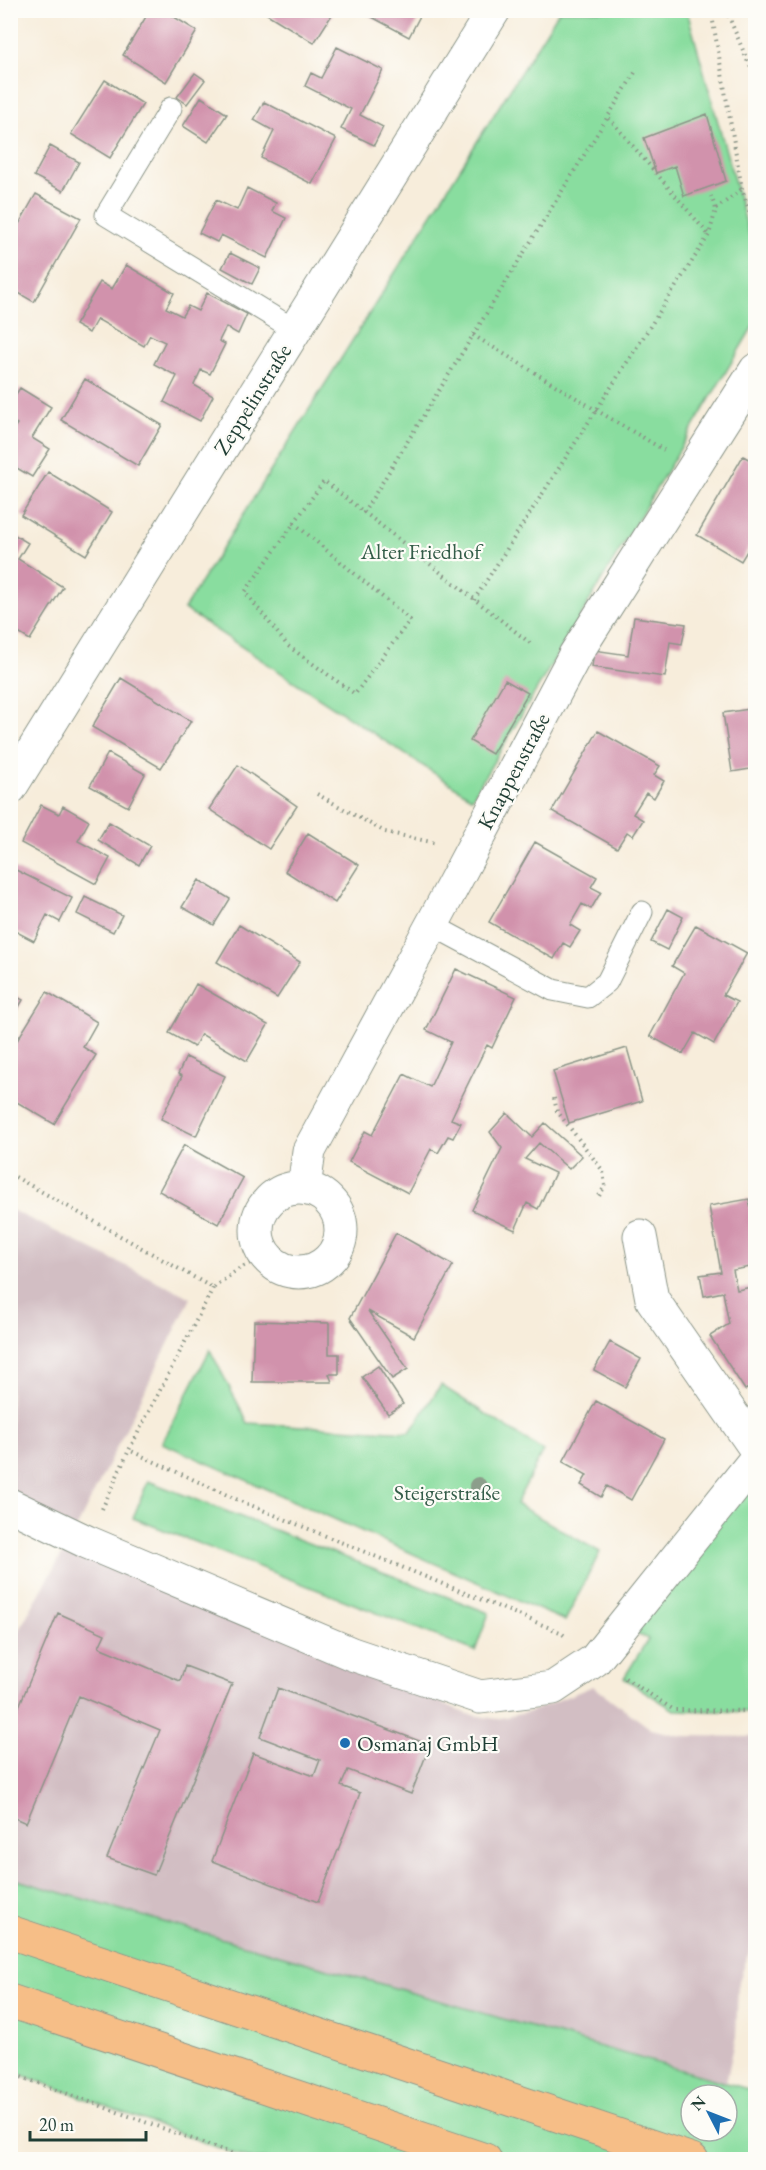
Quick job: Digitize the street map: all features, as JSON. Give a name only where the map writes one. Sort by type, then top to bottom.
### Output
[{"type":"highway","points":[[10,1932],[692,2160]]},
{"type":"highway","points":[[10,2001],[485,2160]]},
{"type":"street","name":"Zeppelinstraße","points":[[10,788],[494,10]]},
{"type":"street","name":"Knappenstraße","points":[[304,1188],[309,1151],[575,655],[756,370]]},
{"type":"street","points":[[290,1188],[304,1188],[317,1192],[328,1200],[336,1211],[341,1231],[336,1251],[328,1262],[317,1269],[303,1273],[290,1272],[277,1267],[265,1256],[259,1246],[256,1231],[258,1217],[265,1204],[276,1194],[290,1188]]},
{"type":"street","points":[[640,1236],[652,1299],[756,1449]]},
{"type":"street","points":[[10,1505],[87,1542],[352,1654],[480,1697],[553,1688],[595,1660],[756,1459]]},
{"type":"lane","points":[[171,108],[106,215],[295,330]]},
{"type":"lane","points":[[432,925],[553,990],[588,997],[607,982],[642,912]]},
{"type":"path","points":[[711,10],[742,189],[756,232]]},
{"type":"path","points":[[726,10],[756,81]]},
{"type":"path","points":[[364,512],[636,71]]},
{"type":"path","points":[[609,118],[709,235]]},
{"type":"path","points":[[716,209],[742,189]]},
{"type":"path","points":[[474,600],[709,235],[716,209],[711,196]]},
{"type":"path","points":[[473,335],[693,467]]},
{"type":"path","points":[[294,522],[410,620],[355,694],[288,646],[245,592],[294,522],[324,481],[530,643]]},
{"type":"path","points":[[316,794],[385,832],[472,850]]},
{"type":"path","points":[[554,1098],[557,1111],[603,1171],[605,1186],[599,1196]]},
{"type":"path","points":[[10,1174],[213,1288]]},
{"type":"path","points":[[87,1542],[129,1450],[213,1288],[240,1268],[265,1256]]},
{"type":"path","points":[[129,1450],[238,1500],[560,1632],[595,1660],[674,1710],[756,1711]]},
{"type":"path","points":[[10,2073],[250,2160]]},
{"type":"shaded area","points":[[10,1209],[191,1298],[73,1535],[11,1503]]},
{"type":"shaded area","points":[[73,1535],[467,1714],[496,1719],[530,1712],[593,1686],[651,1729],[682,1736],[755,1737],[755,1935],[738,1984],[736,2037],[726,2082],[11,1878],[11,1644]]},
{"type":"green space","name":"Alter Friedhof","points":[[559,11],[687,11],[755,255],[755,323],[472,798],[184,609]]},
{"type":"green space","name":"Steigerstraße","points":[[210,1350],[248,1423],[410,1432],[441,1385],[543,1451],[516,1504],[600,1552],[565,1621],[162,1443]]},
{"type":"green space","points":[[755,1475],[755,1712],[674,1710],[624,1678],[648,1639],[627,1628]]},
{"type":"green space","points":[[148,1481],[489,1613],[475,1651],[133,1518]]},
{"type":"green space","points":[[10,1878],[727,2083],[679,2083],[679,2143],[739,2143],[739,2086],[755,2091],[755,2159],[249,2159],[11,2071]]},
{"type":"building","points":[[150,10],[163,10],[197,31],[166,82],[123,55]]},
{"type":"building","points":[[270,10],[335,10],[314,43],[267,14]]},
{"type":"building","points":[[359,10],[423,10],[409,37]]},
{"type":"building","points":[[337,47],[383,70],[360,115],[383,127],[374,145],[341,129],[351,109],[305,86],[311,73],[321,78]]},
{"type":"building","points":[[195,73],[205,80],[187,104],[177,97]]},
{"type":"building","points":[[105,80],[143,104],[110,158],[71,134]]},
{"type":"building","points":[[201,97],[227,114],[208,142],[183,126]]},
{"type":"building","points":[[264,102],[336,139],[312,184],[261,158],[274,131],[254,120]]},
{"type":"building","points":[[707,114],[726,181],[684,196],[675,166],[656,173],[644,138]]},
{"type":"building","points":[[50,146],[79,162],[63,191],[34,176]]},
{"type":"building","points":[[247,188],[276,203],[272,211],[286,218],[267,258],[221,235],[217,242],[199,233],[216,200],[237,210]]},
{"type":"building","points":[[36,194],[81,218],[34,302],[10,288],[10,240]]},
{"type":"building","points":[[230,253],[260,268],[252,284],[222,268]]},
{"type":"building","points":[[126,265],[174,293],[166,308],[182,316],[188,306],[198,311],[207,293],[247,314],[238,334],[226,327],[219,341],[225,344],[210,374],[201,370],[194,385],[213,396],[200,421],[164,402],[177,376],[154,364],[165,342],[150,335],[144,346],[97,319],[89,333],[75,325],[100,282],[112,289]]},
{"type":"building","points":[[85,379],[162,425],[138,466],[61,420]]},
{"type":"building","points":[[20,388],[51,407],[32,438],[50,449],[32,477],[10,464],[10,434],[17,424],[10,420],[10,403]]},
{"type":"building","points":[[743,456],[756,463],[756,536],[741,561],[697,535]]},
{"type":"building","points":[[48,472],[112,512],[86,555],[21,515]]},
{"type":"building","points":[[10,532],[28,543],[18,559],[63,587],[30,640],[10,628]]},
{"type":"building","points":[[634,617],[686,624],[682,644],[670,642],[665,677],[592,667],[594,650],[628,655]]},
{"type":"building","points":[[121,678],[191,721],[161,768],[92,727]]},
{"type":"building","points":[[505,680],[528,693],[492,754],[470,741]]},
{"type":"building","points":[[756,708],[756,768],[732,772],[723,713]]},
{"type":"building","points":[[598,731],[660,766],[654,775],[664,781],[654,798],[646,793],[633,814],[643,820],[633,836],[627,832],[617,848],[552,811]]},
{"type":"building","points":[[108,753],[145,774],[128,807],[90,786]]},
{"type":"building","points":[[238,765],[297,806],[269,849],[209,809]]},
{"type":"building","points":[[41,805],[59,814],[63,806],[89,821],[78,841],[110,858],[96,884],[21,843]]},
{"type":"building","points":[[109,822],[150,846],[139,865],[98,840]]},
{"type":"building","points":[[308,833],[359,865],[335,903],[285,871]]},
{"type":"building","points":[[535,842],[597,877],[591,887],[601,892],[591,909],[582,904],[570,925],[580,931],[570,947],[563,943],[554,959],[489,922]]},
{"type":"building","points":[[10,867],[72,898],[60,922],[47,915],[34,941],[15,931],[10,941]]},
{"type":"building","points":[[199,880],[230,899],[214,925],[182,907]]},
{"type":"building","points":[[85,897],[122,915],[113,932],[77,914]]},
{"type":"building","points":[[668,909],[683,917],[667,950],[651,942]]},
{"type":"building","points":[[239,925],[300,962],[277,998],[217,962]]},
{"type":"building","points":[[696,925],[747,953],[723,995],[737,1002],[714,1044],[695,1033],[683,1054],[650,1036],[684,973],[672,966]]},
{"type":"building","points":[[456,969],[516,997],[492,1048],[487,1045],[451,1119],[461,1123],[453,1138],[448,1136],[438,1153],[431,1149],[408,1193],[349,1162],[365,1131],[372,1135],[404,1074],[430,1087],[451,1042],[426,1030]]},
{"type":"building","points":[[196,984],[268,1025],[247,1061],[201,1034],[194,1047],[169,1033]]},
{"type":"building","points":[[47,992],[97,1022],[83,1047],[96,1055],[54,1124],[10,1098],[10,1052]]},
{"type":"building","points":[[10,993],[23,1000],[10,1022]]},
{"type":"building","points":[[627,1048],[642,1101],[569,1123],[553,1071]]},
{"type":"building","points":[[186,1057],[225,1076],[196,1136],[161,1119],[182,1076],[178,1074]]},
{"type":"building","points":[[507,1113],[532,1137],[545,1123],[582,1156],[569,1169],[539,1143],[525,1159],[555,1173],[538,1209],[527,1203],[515,1230],[472,1210],[502,1148],[490,1132]]},
{"type":"building","points":[[184,1145],[243,1178],[218,1224],[159,1191]]},
{"type":"building","points":[[749,1199],[753,1222],[756,1221],[756,1266],[733,1270],[737,1290],[756,1286],[756,1384],[745,1390],[710,1336],[729,1324],[723,1292],[704,1296],[700,1275],[721,1272],[709,1206]]},
{"type":"building","points":[[396,1233],[453,1265],[414,1337],[368,1311],[408,1369],[392,1379],[350,1318]]},
{"type":"building","points":[[254,1321],[329,1323],[329,1354],[339,1354],[339,1374],[329,1374],[332,1382],[252,1382]]},
{"type":"building","points":[[610,1342],[641,1359],[625,1387],[594,1370]]},
{"type":"building","points":[[378,1366],[403,1404],[388,1414],[362,1377]]},
{"type":"building","points":[[596,1401],[664,1439],[631,1500],[607,1486],[601,1497],[581,1485],[587,1475],[563,1462]]},
{"type":"building","points":[[58,1613],[105,1634],[99,1647],[180,1681],[185,1666],[232,1684],[154,1875],[107,1858],[160,1730],[79,1696],[26,1823],[10,1816],[10,1728]]},
{"type":"building","points":[[278,1688],[430,1745],[411,1794],[348,1770],[341,1786],[360,1793],[318,1902],[212,1861],[253,1753],[314,1776],[320,1760],[260,1737]]},
{"type":"place","name":"Osmanaj GmbH","points":[[345,1743]]}]
